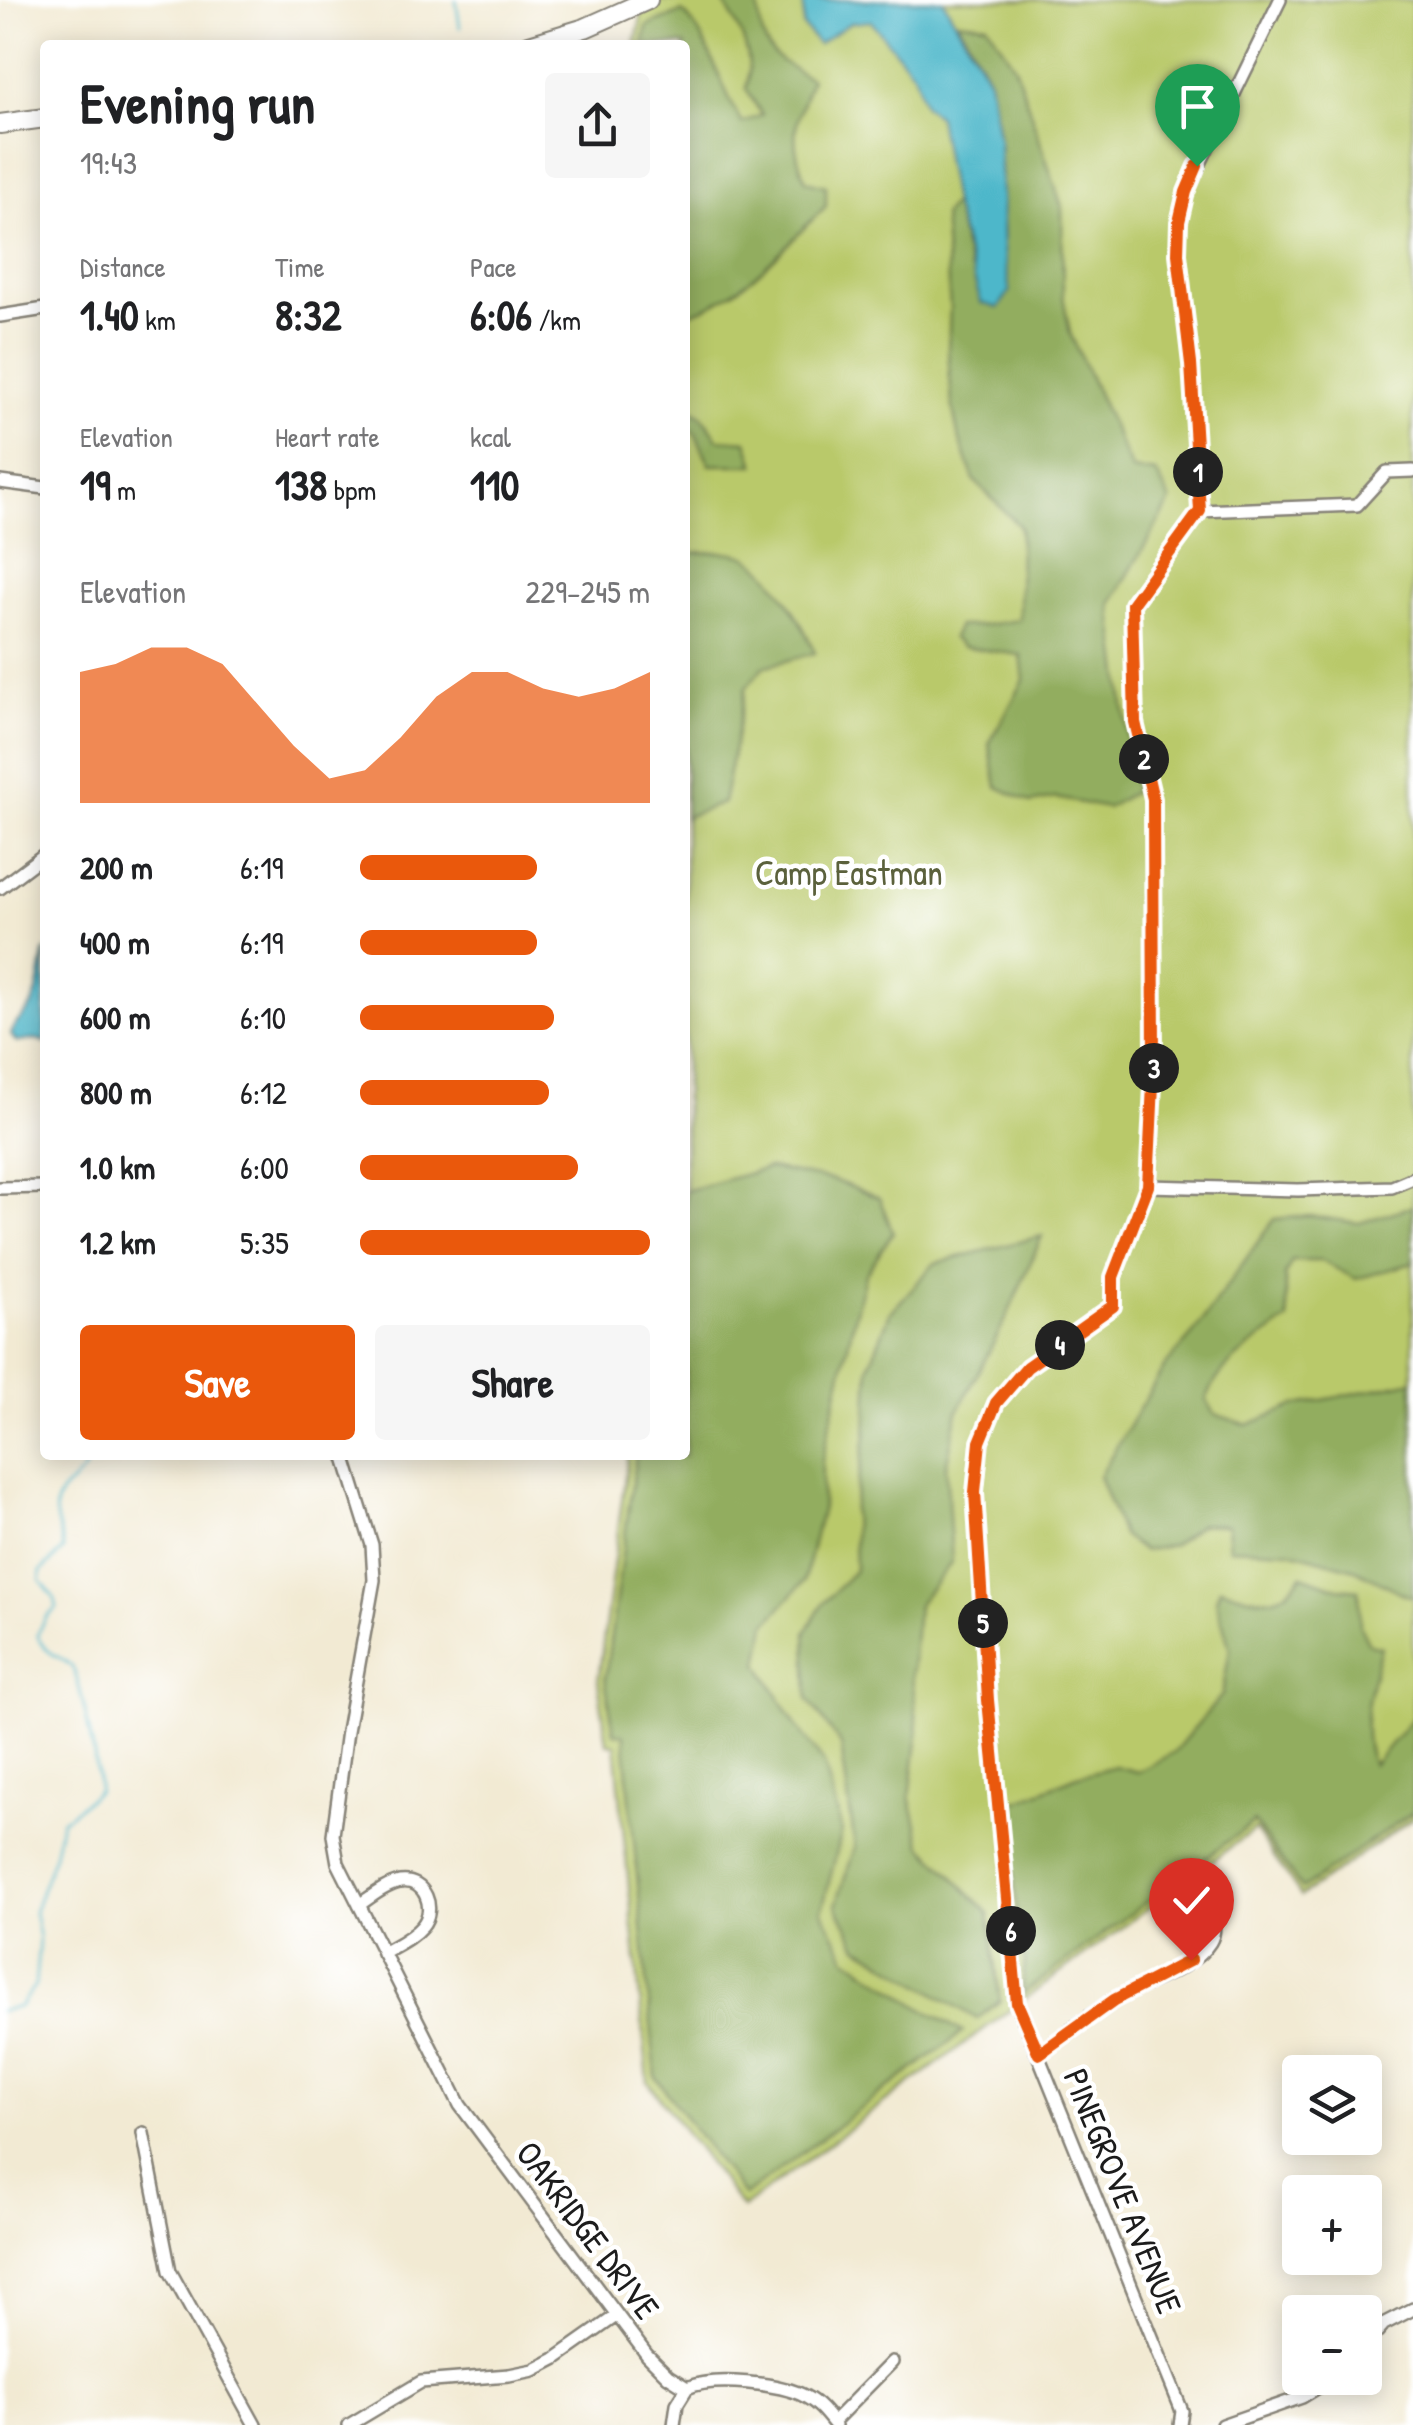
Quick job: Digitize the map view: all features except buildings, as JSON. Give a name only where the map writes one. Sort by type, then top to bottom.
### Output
[{"type":"main road","points":[[545,40],[585,28],[648,0]]},
{"type":"main road","points":[[0,124],[40,119]]},
{"type":"street","points":[[1280,0],[1186,192],[1179,222],[1178,254],[1191,364],[1200,511],[1132,604],[1135,722],[1153,799],[1154,1064],[1148,1186],[1298,1190],[1392,1187],[1413,1178]]},
{"type":"street","points":[[0,316],[40,311]]},
{"type":"street","points":[[1200,511],[1357,505],[1388,472],[1413,471]]},
{"type":"street","points":[[0,482],[40,487]]},
{"type":"street","points":[[0,888],[40,858]]},
{"type":"street","name":"PINEGROVE AVENUE","points":[[1148,1186],[1113,1277],[1113,1306],[1027,1367],[996,1403],[980,1442],[975,1492],[988,1700],[1017,2003],[1182,2412],[1180,2425]]},
{"type":"street","points":[[0,1188],[40,1187]]},
{"type":"street","name":"OAKRIDGE DRIVE","points":[[346,1460],[374,1562],[371,1605],[346,1732],[333,1835],[338,1863],[460,2104],[616,2316],[658,2367],[687,2388]]},
{"type":"street","points":[[358,1905],[388,1886],[406,1881],[418,1886],[427,1898],[429,1916],[425,1924],[383,1953]]},
{"type":"street","points":[[1039,2054],[1114,2000],[1172,1971],[1208,1945],[1214,1932],[1202,1898]]},
{"type":"street","points":[[143,2133],[170,2270],[255,2425]]},
{"type":"street","points":[[1382,2326],[1413,2309]]},
{"type":"street","points":[[349,2425],[421,2382],[509,2376],[534,2370],[555,2360],[616,2316]]},
{"type":"street","points":[[674,2425],[678,2404],[687,2388],[716,2382],[778,2387],[806,2396],[834,2424],[892,2362]]},
{"type":"street","points":[[1222,2425],[1304,2395]]},
{"type":"green space","name":"Camp Eastman","points":[[645,0],[1413,0],[1413,1818],[1301,1896],[1255,1829],[742,2208],[648,2082],[615,1744],[607,1743],[598,1681],[627,1460],[690,1460],[690,40],[636,40]]},
{"type":"green space","points":[[758,0],[761,30],[770,49],[811,79],[795,141],[806,181],[826,186],[826,206],[744,284],[690,313],[690,40],[644,40],[647,26],[682,12],[699,33],[742,123],[762,115],[746,89],[749,66],[744,43],[722,1]]},
{"type":"green space","points":[[958,21],[987,24],[1015,66],[1062,207],[1063,296],[1070,333],[1132,470],[1156,473],[1171,501],[1111,604],[1135,791],[1107,808],[1056,798],[1031,803],[997,787],[989,744],[1024,680],[1021,655],[963,647],[952,638],[958,626],[1019,620],[1020,527],[974,480],[952,404],[943,215],[953,203],[970,269],[1003,250],[999,142],[989,79]]},
{"type":"green space","points":[[690,409],[702,416],[718,439],[747,441],[755,465],[710,465],[690,430]]},
{"type":"green space","points":[[690,553],[734,553],[757,564],[787,600],[815,653],[763,667],[746,688],[723,803],[690,815]]},
{"type":"green space","points":[[768,1168],[833,1180],[879,1198],[893,1232],[865,1275],[822,1461],[822,1507],[804,1581],[766,1624],[759,1664],[824,1763],[842,1831],[822,1910],[846,1957],[963,2032],[744,2196],[656,2078],[624,1735],[614,1733],[605,1679],[635,1460],[690,1460],[690,1190]]},
{"type":"green space","points":[[1413,1206],[1413,1263],[1356,1279],[1322,1261],[1292,1261],[1285,1275],[1288,1320],[1230,1364],[1206,1400],[1214,1414],[1248,1425],[1294,1406],[1413,1381],[1413,1596],[1355,1569],[1290,1551],[1229,1548],[1227,1525],[1201,1524],[1173,1545],[1143,1551],[1122,1535],[1099,1476],[1165,1366],[1194,1333],[1274,1219],[1310,1216],[1359,1223]]},
{"type":"green space","points":[[1042,1236],[1005,1321],[958,1411],[946,1467],[952,1562],[917,1605],[912,1675],[918,1733],[910,1796],[922,1845],[989,1913],[1000,2001],[977,2019],[858,1946],[836,1905],[855,1847],[841,1745],[808,1699],[806,1632],[822,1605],[855,1570],[853,1511],[866,1435],[869,1367],[890,1313],[935,1263]]},
{"type":"green space","points":[[1302,1575],[1338,1588],[1359,1590],[1360,1626],[1369,1644],[1381,1647],[1367,1706],[1368,1751],[1373,1765],[1413,1717],[1413,1812],[1302,1889],[1254,1822],[1021,1995],[1025,1961],[1018,1929],[1007,1805],[1077,1776],[1115,1766],[1138,1772],[1174,1752],[1222,1695],[1230,1649],[1216,1600],[1220,1588],[1265,1599],[1284,1593]]},
{"type":"water","points":[[804,0],[943,0],[989,79],[999,142],[1003,250],[1010,291],[998,308],[981,303],[953,203],[938,117],[924,105],[915,75],[871,21],[850,23],[818,44],[803,26]]},
{"type":"water","points":[[40,976],[40,1040],[16,1042],[11,1035],[30,1008]]},
{"type":"waterway","points":[[456,0],[460,28]]},
{"type":"waterway","points":[[0,2011],[19,2007],[35,1985],[39,1939],[34,1912],[61,1821],[98,1791],[75,1673],[45,1648],[37,1635],[57,1608],[40,1580],[41,1571],[63,1550],[55,1513],[57,1501],[84,1470],[87,1460]]},
{"type":"route","points":[[1191,1960],[1114,2000],[1039,2054],[1017,2003],[988,1700],[975,1492],[980,1442],[996,1403],[1027,1367],[1113,1306],[1113,1277],[1148,1186],[1154,1064],[1153,799],[1135,722],[1132,604],[1200,511],[1191,364],[1178,254],[1179,222],[1197,166]]}]
